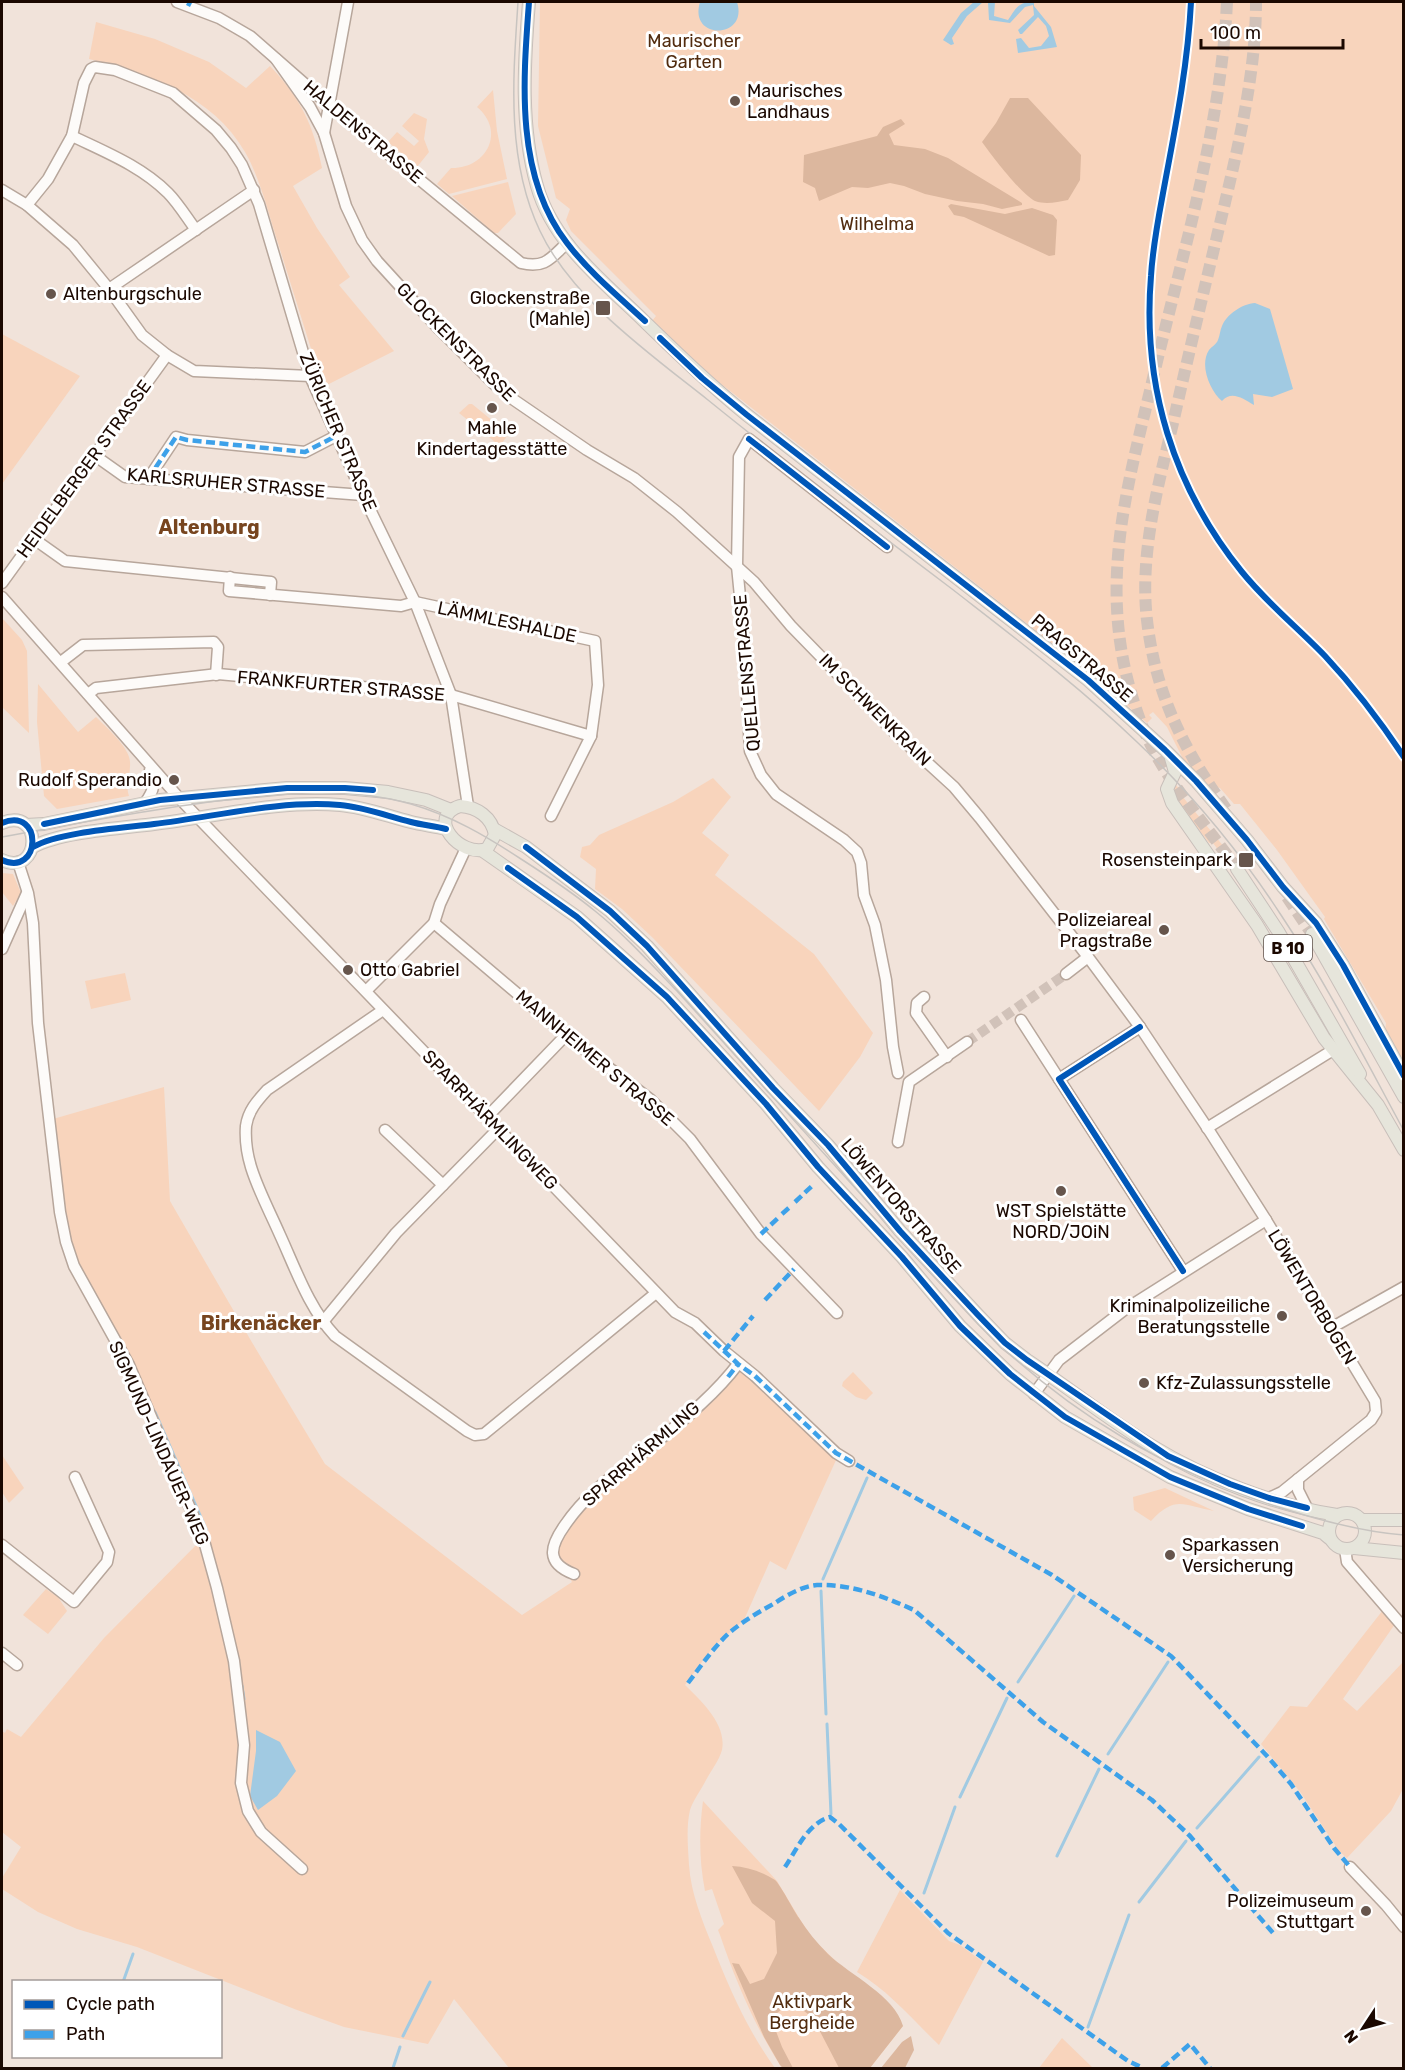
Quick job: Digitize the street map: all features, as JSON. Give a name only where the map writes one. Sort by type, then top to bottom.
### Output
[{"type":"main road","name":"PRAGSTRASSE","points":[[529,2],[524,57],[529,145],[537,187],[554,223],[567,243],[608,287],[702,378],[1089,680],[1165,750],[1196,781],[1316,923],[1343,966],[1404,1076]]},
{"type":"main road","points":[[1165,750],[1175,767],[1167,789],[1172,803],[1244,906],[1333,1050],[1378,1105]]},
{"type":"main road","points":[[2,822],[14,820],[26,825],[44,824],[145,803],[287,788],[345,788],[409,796],[451,810]]},
{"type":"main road","points":[[2,860],[11,863],[18,862],[27,856],[33,847],[48,840],[253,808],[340,805],[369,809],[412,823],[446,829]]},
{"type":"main road","points":[[466,848],[456,842],[446,829],[446,816],[451,810],[460,806],[468,806]]},
{"type":"main road","name":"LÖWENTORSTRASSE","points":[[468,806],[485,816],[494,829],[526,847],[610,911],[647,946],[773,1088],[828,1145],[900,1231],[1005,1343],[1168,1456],[1230,1484],[1269,1498],[1337,1515],[1350,1513],[1362,1520],[1404,1520]]},
{"type":"main road","points":[[26,825],[33,836],[33,847]]},
{"type":"main road","points":[[483,851],[493,841],[494,829]]},
{"type":"main road","name":"LÖWENTORSTRASSE","points":[[466,848],[483,851],[577,917],[667,996],[902,1257],[960,1326],[1034,1394],[1082,1427],[1170,1477],[1224,1500],[1323,1533],[1338,1548],[1404,1553]]},
{"type":"main road","name":"B 10","points":[[1237,869],[1299,966],[1404,1150]]},
{"type":"main road","name":"B 10","points":[[1312,934],[1404,1097]]},
{"type":"main road","points":[[1329,1538],[1328,1527],[1337,1515]]},
{"type":"main road","points":[[1349,1549],[1361,1543],[1365,1535],[1362,1520]]},
{"type":"street","name":"HALDENSTRASSE","points":[[177,2],[229,23],[250,36],[330,106],[517,260],[529,265],[545,264],[567,243]]},
{"type":"street","name":"GLOCKENSTRASSE","points":[[324,133],[348,2]]},
{"type":"street","name":"GLOCKENSTRASSE","points":[[276,59],[310,107],[324,133],[343,196],[363,240],[377,261],[439,329],[494,384],[587,450],[634,478],[677,512],[737,566]]},
{"type":"street","name":"ZÜRICHER STRASSE","points":[[72,136],[84,83],[91,69],[95,67],[115,70],[172,93],[216,130],[231,148],[254,190],[310,376],[363,495],[416,602],[451,695],[468,806]]},
{"type":"street","points":[[27,205],[48,179],[72,136],[122,159],[152,180],[168,193],[196,230]]},
{"type":"street","points":[[2,190],[27,205],[73,245],[142,335],[167,355],[194,371],[310,376]]},
{"type":"street","points":[[109,290],[254,190]]},
{"type":"street","name":"HEIDELBERGER STRASSE","points":[[2,583],[167,355]]},
{"type":"street","points":[[148,479],[176,437],[305,452],[336,436]]},
{"type":"street","name":"QUELLENSTRASSE","points":[[887,547],[749,440],[739,457],[737,566],[744,637],[750,751],[761,775],[776,794],[844,840],[857,852],[861,863],[864,894],[875,925],[886,980],[892,1047],[898,1073]]},
{"type":"street","name":"KARLSRUHER STRASSE","points":[[94,455],[125,477],[363,495]]},
{"type":"street","name":"LÄMMLESHALDE","points":[[34,539],[65,561],[230,577],[229,591],[401,606],[416,602],[595,641],[598,685],[591,736],[551,816]]},
{"type":"street","name":"IM SCHWENKRAIN","points":[[737,566],[791,626],[896,734],[954,787],[1088,957],[1140,1028]]},
{"type":"street","name":"SPARRHÄRMLINGWEG","points":[[2,597],[180,799],[656,1293],[675,1312],[695,1323],[836,1453],[849,1461]]},
{"type":"street","points":[[61,662],[83,645],[214,642],[218,647],[216,675]]},
{"type":"street","name":"FRANKFURTER STRASSE","points":[[88,694],[96,688],[216,675],[451,695],[591,736]]},
{"type":"street","name":"SPARRHÄRMLINGWEG","points":[[145,803],[155,782],[147,761]]},
{"type":"street","points":[[366,992],[434,923],[440,904],[466,848]]},
{"type":"street","name":"SIGMUND-LINDAUER-WEG","points":[[18,862],[28,893],[33,923],[38,1023],[60,1212],[66,1242],[82,1284],[129,1365],[204,1541],[234,1661],[244,1745],[241,1783],[248,1811],[261,1832],[302,1869]]},
{"type":"street","points":[[2,949],[28,893]]},
{"type":"street","name":"MANNHEIMER STRASSE","points":[[434,923],[566,1035],[651,1100],[690,1139],[761,1234],[837,1313]]},
{"type":"street","points":[[1066,974],[1088,957]]},
{"type":"street","points":[[924,997],[916,1002],[916,1013],[947,1057]]},
{"type":"street","points":[[383,1010],[267,1090],[256,1102],[246,1125],[246,1147],[255,1178],[311,1304],[322,1323],[353,1350],[475,1435],[484,1434],[656,1293]]},
{"type":"street","points":[[1021,1020],[1183,1271]]},
{"type":"street","points":[[1059,1079],[1140,1028],[1266,1220]]},
{"type":"street","points":[[486,1117],[566,1035]]},
{"type":"street","points":[[898,1142],[909,1082],[967,1042]]},
{"type":"street","points":[[1207,1128],[1333,1050]]},
{"type":"street","points":[[322,1323],[396,1233],[498,1129]]},
{"type":"street","points":[[385,1130],[443,1185]]},
{"type":"street","name":"LÖWENTORBOGEN","points":[[1034,1394],[1065,1355],[1124,1310],[1266,1220],[1376,1401],[1376,1412],[1371,1420],[1280,1494],[1269,1498]]},
{"type":"street","points":[[1331,1328],[1404,1287]]},
{"type":"street","name":"SPARRHÄRMLING","points":[[574,1574],[563,1570],[554,1560],[552,1550],[554,1540],[570,1518],[588,1495],[659,1440],[729,1377],[738,1364]]},
{"type":"street","points":[[2,1545],[74,1602],[107,1562],[109,1552],[75,1477]]},
{"type":"street","points":[[1298,1479],[1298,1490],[1307,1508]]},
{"type":"street","points":[[1349,1549],[1347,1562],[1404,1628]]},
{"type":"street","points":[[2,1653],[17,1665]]},
{"type":"street","points":[[1350,1867],[1404,1927]]},
{"type":"green space","name":"Wilhelma","points":[[540,2],[1403,2],[1403,1064],[1385,1032],[1386,1023],[1324,919],[1325,917],[1277,850],[1240,804],[1234,804],[1220,788],[1208,785],[1183,759],[1167,727],[1153,712],[1149,715],[1152,718],[1147,723],[1094,676],[716,380],[652,321],[656,316],[571,231],[566,220],[570,209],[556,198],[538,126]]},
{"type":"green space","points":[[96,22],[155,39],[209,62],[246,88],[270,66],[281,78],[298,101],[310,125],[322,168],[293,186],[317,228],[350,277],[339,285],[394,351],[323,387],[264,197],[245,152],[232,132],[215,116],[177,90],[134,72],[89,59]]},
{"type":"green space","points":[[493,90],[497,131],[507,179],[449,194],[437,184],[451,168],[464,167],[474,162],[483,155],[488,147],[491,137],[490,127],[486,117],[477,107]]},
{"type":"green space","points":[[1010,98],[1028,98],[1081,155],[1080,180],[1068,200],[1043,203],[1029,197],[982,142]]},
{"type":"green space","points":[[414,113],[427,119],[424,139],[429,152],[417,167],[388,142],[397,132],[414,146],[419,141],[402,126]]},
{"type":"green space","points":[[901,119],[905,124],[889,134],[894,145],[925,149],[948,158],[1022,205],[1002,209],[925,194],[890,183],[868,188],[852,187],[819,201],[815,188],[803,182],[804,155],[877,136],[883,127]]},
{"type":"green space","points":[[508,182],[516,214],[498,233],[494,233],[452,196]]},
{"type":"green space","points":[[951,204],[1005,214],[1032,208],[1053,215],[1057,220],[1055,255],[1049,256],[964,217],[954,215],[948,206]]},
{"type":"green space","points":[[2,334],[80,376],[2,484]]},
{"type":"green space","points":[[469,404],[499,426],[507,436],[500,446],[459,413]]},
{"type":"green space","points":[[2,618],[22,640],[27,651],[29,733],[2,707]]},
{"type":"green space","points":[[38,684],[78,732],[96,717],[122,744],[130,762],[129,796],[57,809],[44,796],[37,722]]},
{"type":"green space","points":[[713,778],[731,797],[702,833],[729,855],[715,875],[814,954],[873,1033],[860,1057],[819,1111],[653,938],[622,909],[595,889],[596,869],[580,857],[582,847],[590,845],[599,835],[673,802]]},
{"type":"green space","points":[[1175,784],[1184,794],[1182,796],[1234,859],[1226,865],[1213,843],[1209,843],[1172,794]]},
{"type":"green space","points":[[2,873],[13,874],[21,893],[13,906],[2,892]]},
{"type":"green space","points":[[125,973],[131,1000],[91,1009],[85,981]]},
{"type":"green space","points":[[164,1087],[170,1201],[325,1464],[522,1615],[572,1582],[556,1553],[556,1542],[591,1495],[704,1406],[742,1370],[837,1458],[786,1570],[770,1561],[744,1620],[713,1647],[685,1685],[717,1722],[723,1740],[719,1758],[690,1810],[688,1837],[692,1886],[705,1927],[733,1994],[756,2040],[775,2068],[509,2068],[454,1999],[428,2044],[344,2027],[137,1947],[77,1929],[38,1912],[2,1889],[2,1878],[21,1847],[2,1832],[2,1731],[5,1733],[7,1729],[21,1737],[104,1638],[209,1532],[133,1362],[86,1280],[70,1241],[53,1119]]},
{"type":"green space","points":[[853,1372],[873,1393],[866,1400],[856,1397],[842,1386]]},
{"type":"green space","points":[[2,1455],[24,1488],[9,1503],[2,1492]]},
{"type":"green space","points":[[1165,1488],[1214,1511],[1187,1505],[1173,1505],[1151,1521],[1134,1510],[1133,1497]]},
{"type":"green space","points":[[46,1589],[58,1597],[67,1611],[48,1634],[23,1615]]},
{"type":"green space","points":[[1383,1610],[1395,1624],[1343,1699],[1357,1711],[1403,1662],[1403,1789],[1391,1811],[1347,1858],[1339,1851],[1301,1793],[1261,1744],[1290,1706],[1307,1707]]},
{"type":"green space","name":"Aktivpark Bergheide","points":[[703,1801],[777,1881],[814,1940],[903,2026],[870,2068],[782,2068],[763,2037],[726,1953],[718,1930],[724,1924],[712,1889],[705,1891],[700,1846]]},
{"type":"green space","points":[[732,1866],[754,1870],[775,1880],[802,1923],[820,1946],[882,1996],[898,2015],[903,2026],[870,2068],[839,2068],[813,2018],[795,2004],[782,2009],[771,2018],[793,2068],[783,2068],[780,2065],[764,2037],[732,1963],[739,1964],[750,1984],[764,1979],[777,1953],[775,1921],[752,1903]]},
{"type":"green space","points":[[900,1890],[949,1941],[960,1945],[983,1962],[939,2045],[890,1997],[857,1972]]},
{"type":"green space","points":[[911,2036],[914,2050],[905,2068],[881,2068],[902,2042]]},
{"type":"green space","points":[[1062,2038],[1093,2068],[1039,2068]]},
{"type":"water","points":[[700,2],[737,2],[738,14],[735,23],[727,29],[710,29],[702,24],[699,15]]},
{"type":"water","points":[[974,2],[983,2],[967,16],[952,38],[954,44],[951,45],[943,40],[961,13]]},
{"type":"water","points":[[988,2],[995,2],[994,16],[1008,20],[1021,4],[1034,2],[1034,6],[1051,27],[1057,47],[1018,53],[1016,39],[1021,38],[1029,48],[1041,46],[1049,36],[1046,26],[1038,17],[1020,34],[1018,30],[1034,15],[1033,5],[1025,7],[1010,23],[989,20]]},
{"type":"water","points":[[1255,303],[1270,309],[1293,389],[1272,397],[1253,394],[1254,405],[1234,396],[1222,401],[1207,377],[1206,356],[1217,342],[1227,317],[1240,308]]},
{"type":"water","points":[[256,1730],[280,1742],[296,1771],[277,1796],[258,1810],[250,1796],[256,1751]]},
{"type":"waterway","points":[[155,1412],[206,1529]]},
{"type":"waterway","points":[[823,1579],[867,1478]]},
{"type":"waterway","points":[[821,1591],[826,1714]]},
{"type":"waterway","points":[[1018,1682],[1074,1596]]},
{"type":"waterway","points":[[1108,1754],[1168,1662]]},
{"type":"waterway","points":[[242,1686],[244,1699]]},
{"type":"waterway","points":[[960,1797],[1007,1698]]},
{"type":"waterway","points":[[827,1724],[831,1814]]},
{"type":"waterway","points":[[1197,1828],[1259,1757]]},
{"type":"waterway","points":[[1057,1856],[1099,1769]]},
{"type":"waterway","points":[[924,1893],[955,1807]]},
{"type":"waterway","points":[[1139,1902],[1186,1841]]},
{"type":"waterway","points":[[1088,2027],[1129,1915]]},
{"type":"waterway","points":[[124,1980],[133,1954]]},
{"type":"waterway","points":[[403,2036],[430,1982]]},
{"type":"waterway","points":[[393,2068],[400,2047]]},
{"type":"tunnel","points":[[1227,2],[1217,96],[1209,142],[1133,462],[1119,546],[1117,588],[1119,630],[1126,674],[1140,720],[1149,741],[1171,779],[1237,869]]},
{"type":"tunnel","points":[[1226,809],[1186,745],[1166,702],[1148,628],[1145,576],[1155,499],[1240,133],[1250,81],[1256,2]]},
{"type":"tunnel","points":[[1287,897],[1312,934]]},
{"type":"tunnel","points":[[967,1042],[1066,974]]},
{"type":"tram line","points":[[518,2],[514,118],[522,176],[529,204],[540,231],[554,256],[572,280],[614,324],[638,344],[799,472],[1047,663],[1115,722],[1177,782],[1249,869],[1298,941],[1404,1131]]},
{"type":"tram line","points":[[2,837],[190,805],[314,793],[387,798],[441,814],[468,827],[568,890],[627,940],[677,991],[979,1325],[1048,1386],[1122,1437],[1202,1478],[1244,1495],[1317,1519],[1360,1529],[1404,1535]]},
{"type":"marked path","points":[[188,6],[190,2]]},
{"type":"marked path","points":[[148,479],[176,437],[305,452],[336,436]]},
{"type":"marked path","points":[[795,1202],[813,1185]]},
{"type":"marked path","points":[[782,1214],[791,1206]]},
{"type":"marked path","points":[[761,1234],[778,1218]]},
{"type":"marked path","points":[[765,1300],[794,1269]]},
{"type":"marked path","points":[[724,1351],[753,1316]]},
{"type":"marked path","points":[[704,1332],[738,1364],[755,1376],[836,1453],[1052,1575],[1171,1656],[1291,1784],[1334,1848],[1350,1867]]},
{"type":"marked path","points":[[728,1377],[738,1364]]},
{"type":"marked path","points":[[688,1683],[729,1633],[757,1613],[801,1589],[817,1585],[842,1587],[867,1592],[914,1610],[1043,1722],[1152,1800],[1190,1836],[1273,1933]]},
{"type":"marked path","points":[[785,1867],[809,1831],[822,1820],[830,1817],[948,1933],[1128,2061],[1143,2068]]},
{"type":"marked path","points":[[1162,2068],[1190,2044],[1210,2068]]},
{"type":"cycle path","points":[[529,2],[525,64],[526,127],[538,188],[550,217],[567,243],[594,274],[645,321]]},
{"type":"cycle path","points":[[1191,2],[1182,90],[1157,226],[1151,276],[1149,317],[1152,356],[1167,433],[1197,505],[1242,572],[1272,605],[1325,656],[1376,717],[1404,757]]},
{"type":"cycle path","points":[[660,338],[702,378],[747,415],[1088,680],[1165,750],[1196,781],[1247,840],[1283,887],[1316,923],[1343,965],[1404,1076]]},
{"type":"cycle path","points":[[749,439],[887,547]]},
{"type":"cycle path","points":[[44,824],[160,800],[287,788],[373,790]]},
{"type":"cycle path","points":[[33,847],[58,838],[91,831],[293,805],[349,806],[446,829]]},
{"type":"cycle path","points":[[2,823],[16,820],[25,824],[31,832],[32,842],[30,852],[24,859],[15,863],[2,860]]},
{"type":"cycle path","points":[[526,847],[610,911],[647,946],[773,1088],[828,1145],[900,1231],[1005,1343],[1168,1456],[1230,1484],[1307,1508]]},
{"type":"cycle path","points":[[508,868],[577,917],[667,997],[766,1104],[818,1167],[902,1257],[960,1326],[1010,1374],[1065,1417],[1170,1477],[1248,1509],[1302,1526]]},
{"type":"cycle path","points":[[1140,1027],[1059,1079],[1183,1271]]},
{"type":"place","name":"Maurisches Landhaus","points":[[735,101]]},
{"type":"place","name":"Altenburgschule","points":[[51,294]]},
{"type":"place","name":"Glockenstraße (Mahle)","points":[[603,308]]},
{"type":"place","name":"Mahle Kindertagesstätte","points":[[492,408]]},
{"type":"place","name":"Rudolf Sperandio","points":[[174,780]]},
{"type":"place","name":"Rosensteinpark","points":[[1246,860]]},
{"type":"place","name":"Polizeiareal Pragstraße","points":[[1164,930]]},
{"type":"place","name":"Otto Gabriel","points":[[348,970]]},
{"type":"place","name":"WST Spielstätte NORD/JOiN","points":[[1061,1191]]},
{"type":"place","name":"Kriminalpolizeiliche Beratungsstelle","points":[[1282,1316]]},
{"type":"place","name":"Kfz-Zulassungsstelle","points":[[1144,1383]]},
{"type":"place","name":"Sparkassen Versicherung","points":[[1170,1555]]},
{"type":"place","name":"Polizeimuseum Stuttgart","points":[[1366,1911]]},
{"type":"district","name":"Altenburg","points":[[209,527]]},
{"type":"district","name":"Birkenäcker","points":[[261,1323]]},
{"type":"park label","name":"Maurischer Garten","points":[[694,51]]}]
